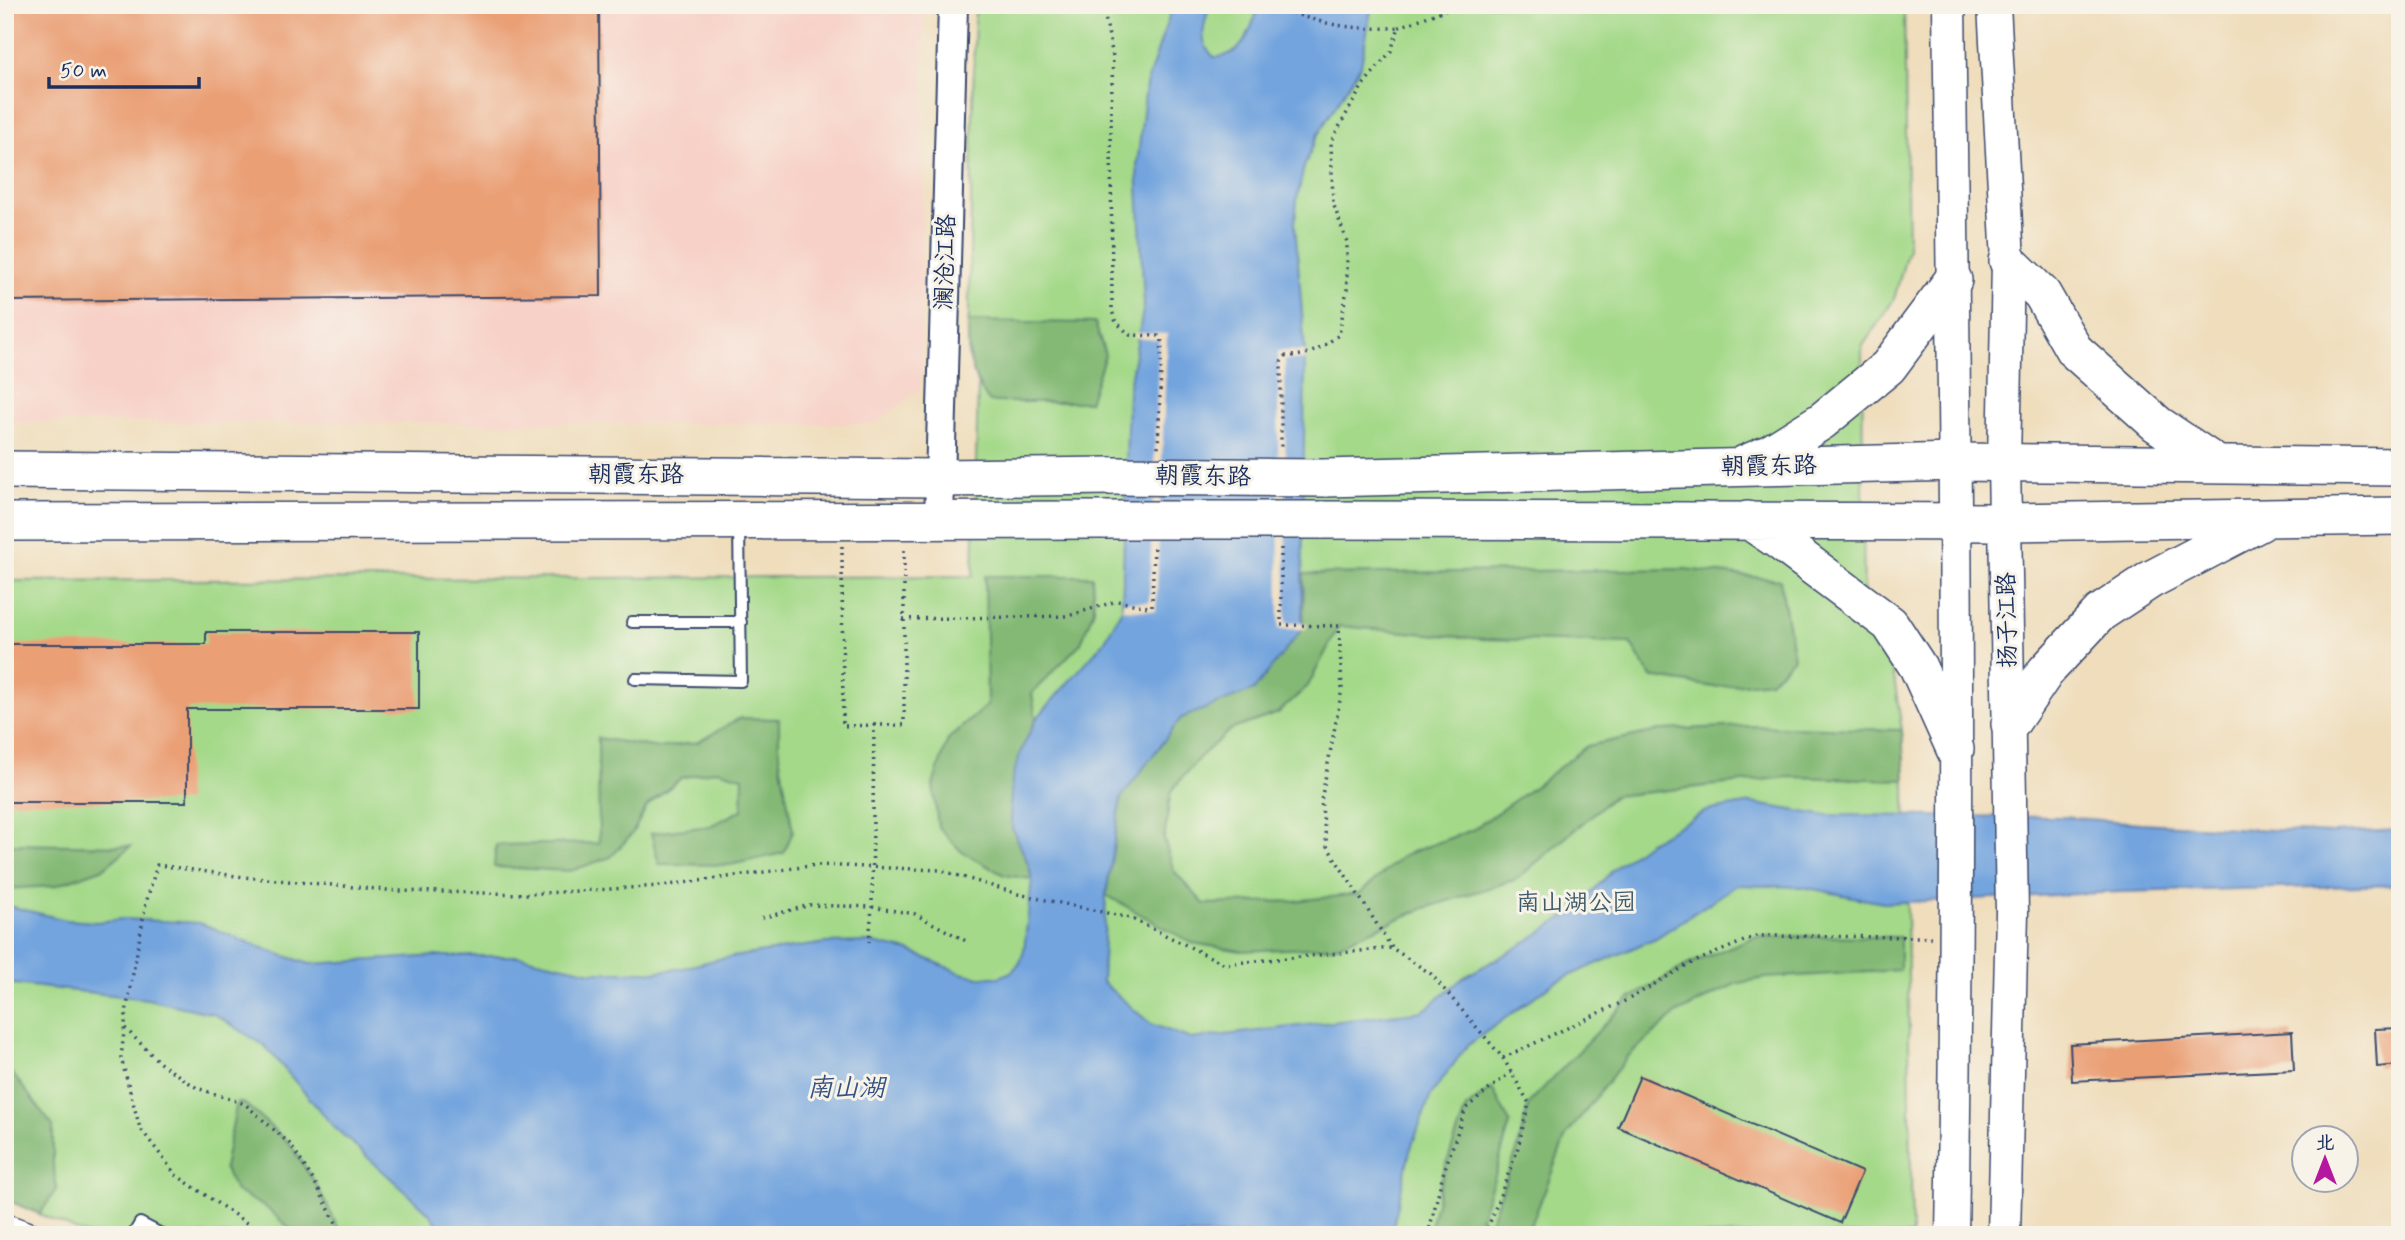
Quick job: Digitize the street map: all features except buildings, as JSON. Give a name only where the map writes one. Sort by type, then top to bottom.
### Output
[{"type":"main road","points":[[1949,5],[1956,462],[1956,924],[1952,1235]]},
{"type":"main road","name":"扬子江路","points":[[1994,5],[2008,261],[2004,463],[2012,912],[2004,1235]]},
{"type":"main road","points":[[2008,261],[2042,294],[2074,350],[2157,424],[2218,465]]},
{"type":"main road","points":[[1736,468],[1771,453],[1822,421],[1888,367],[1953,280]]},
{"type":"main road","name":"朝霞东路","points":[[5,470],[939,478],[1325,478],[1956,462],[2400,467]]},
{"type":"main road","name":"朝霞东路","points":[[5,522],[922,519],[2006,522],[2400,516]]},
{"type":"main road","points":[[2010,724],[2046,671],[2100,613],[2150,580],[2268,518]]},
{"type":"main road","points":[[1748,520],[1890,624],[1918,667],[1955,749]]},
{"type":"street","name":"澜沧江路","points":[[922,519],[939,478],[953,5]]},
{"type":"street","points":[[5,1225],[33,1235]]},
{"type":"lane","points":[[635,679],[741,681],[739,519]]},
{"type":"lane","points":[[632,622],[741,622]]},
{"type":"lane","points":[[133,1235],[140,1223],[163,1235]]},
{"type":"path","points":[[1082,5],[1103,6],[1113,57],[1112,312],[1116,322],[1130,335],[1158,336],[1163,339],[1158,450]]},
{"type":"path","points":[[1273,5],[1294,15],[1328,24],[1374,30],[1399,27],[1458,5]]},
{"type":"path","points":[[1281,457],[1281,362],[1286,356],[1305,356],[1339,335],[1347,289],[1347,242],[1333,203],[1331,141],[1363,85],[1391,51],[1399,27]]},
{"type":"path","points":[[842,520],[843,726],[904,725],[904,619],[922,519]]},
{"type":"path","points":[[1281,537],[1281,625],[1339,626],[1342,688],[1321,801],[1327,846],[1392,947],[1432,974],[1503,1059],[1529,1103],[1517,1151],[1485,1235]]},
{"type":"path","points":[[904,619],[1068,616],[1117,601],[1152,606],[1154,546]]},
{"type":"path","points":[[869,942],[873,868],[874,725]]},
{"type":"path","points":[[264,1235],[176,1175],[140,1128],[121,1058],[127,1006],[146,903],[157,865],[244,877],[398,891],[527,894],[661,886],[817,865],[940,870],[1018,894],[1130,918],[1225,964],[1392,947]]},
{"type":"path","points":[[762,918],[810,905],[872,907],[915,914],[966,940]]},
{"type":"path","points":[[1503,1059],[1629,999],[1687,965],[1756,936],[1956,924]]},
{"type":"path","points":[[125,1028],[160,1062],[197,1088],[246,1104],[290,1144],[317,1185],[341,1235]]},
{"type":"path","points":[[1428,1235],[1443,1174],[1466,1108],[1511,1072]]},
{"type":"shaded area","points":[[5,5],[924,5],[921,389],[875,424],[5,422]]},
{"type":"green space","name":"南山湖公园","points":[[975,5],[1904,5],[1908,249],[1894,299],[1862,347],[1864,627],[1893,671],[1902,730],[1905,780],[1912,1235],[87,1235],[5,1199],[5,581],[973,576],[978,386],[968,354]]},
{"type":"green space","points":[[968,321],[1095,323],[1105,355],[1089,402],[989,402],[971,363]]},
{"type":"green space","points":[[1685,569],[1780,580],[1794,658],[1770,681],[1714,687],[1651,677],[1630,643],[1483,639],[1339,626],[1308,686],[1278,713],[1230,730],[1199,758],[1171,791],[1164,839],[1174,871],[1204,904],[1293,901],[1359,894],[1404,855],[1472,830],[1587,746],[1662,730],[1748,726],[1902,730],[1905,780],[1790,777],[1614,796],[1517,879],[1422,909],[1332,947],[1241,951],[1192,943],[1106,895],[1121,797],[1181,718],[1254,689],[1303,623],[1304,574]]},
{"type":"green space","points":[[985,576],[1092,576],[1094,609],[1081,643],[1032,693],[1036,719],[1020,753],[1012,828],[1028,863],[1032,879],[1004,875],[962,852],[938,827],[933,785],[948,739],[987,705]]},
{"type":"green space","points":[[740,718],[779,719],[779,755],[793,831],[784,853],[730,865],[659,864],[651,833],[710,826],[742,810],[743,777],[716,770],[681,778],[647,806],[632,834],[611,857],[570,871],[494,867],[496,845],[599,843],[598,738],[659,748],[698,742]]},
{"type":"green space","points":[[5,844],[131,846],[104,868],[54,886],[5,889]]},
{"type":"green space","points":[[1756,936],[1900,937],[1900,970],[1765,978],[1735,984],[1676,1014],[1627,1057],[1566,1136],[1525,1235],[1485,1235],[1517,1151],[1529,1103],[1629,999],[1687,965]]},
{"type":"green space","points":[[5,1064],[53,1126],[53,1165],[57,1188],[40,1214],[5,1199]]},
{"type":"green space","points":[[1492,1088],[1510,1123],[1476,1229],[1473,1235],[1428,1235],[1443,1174],[1466,1108]]},
{"type":"green space","points":[[237,1102],[245,1104],[290,1144],[317,1186],[342,1235],[297,1235],[268,1209],[236,1191],[224,1168]]},
{"type":"water","name":"南山湖","points":[[1173,5],[1210,5],[1203,32],[1205,45],[1214,57],[1224,56],[1239,47],[1249,32],[1259,5],[1372,5],[1361,65],[1317,136],[1304,167],[1297,199],[1295,224],[1305,351],[1302,629],[1254,690],[1181,718],[1121,798],[1106,895],[1102,982],[1151,1024],[1191,1039],[1423,1011],[1464,977],[1515,949],[1573,911],[1618,865],[1649,842],[1706,811],[1751,803],[1821,815],[2062,817],[2332,833],[2400,830],[2400,885],[2123,892],[1883,903],[1803,887],[1737,885],[1656,938],[1555,982],[1467,1046],[1431,1095],[1410,1151],[1391,1235],[445,1235],[428,1212],[333,1126],[265,1046],[214,1014],[147,999],[5,983],[5,905],[66,920],[97,922],[123,919],[200,923],[310,964],[436,956],[520,956],[592,972],[653,972],[826,943],[869,942],[909,951],[961,973],[979,977],[999,977],[1011,972],[1020,963],[1024,950],[1032,879],[1028,863],[1012,828],[1010,807],[1012,780],[1020,753],[1036,719],[1104,642],[1122,609],[1128,392],[1144,305],[1137,166],[1146,85]]},
{"type":"pier","points":[[1135,333],[1167,334],[1156,611],[1122,609],[1123,601],[1149,602],[1159,340],[1134,338]]},
{"type":"pier","points":[[1278,351],[1305,351],[1305,360],[1285,360],[1286,623],[1307,623],[1306,629],[1279,629]]}]
